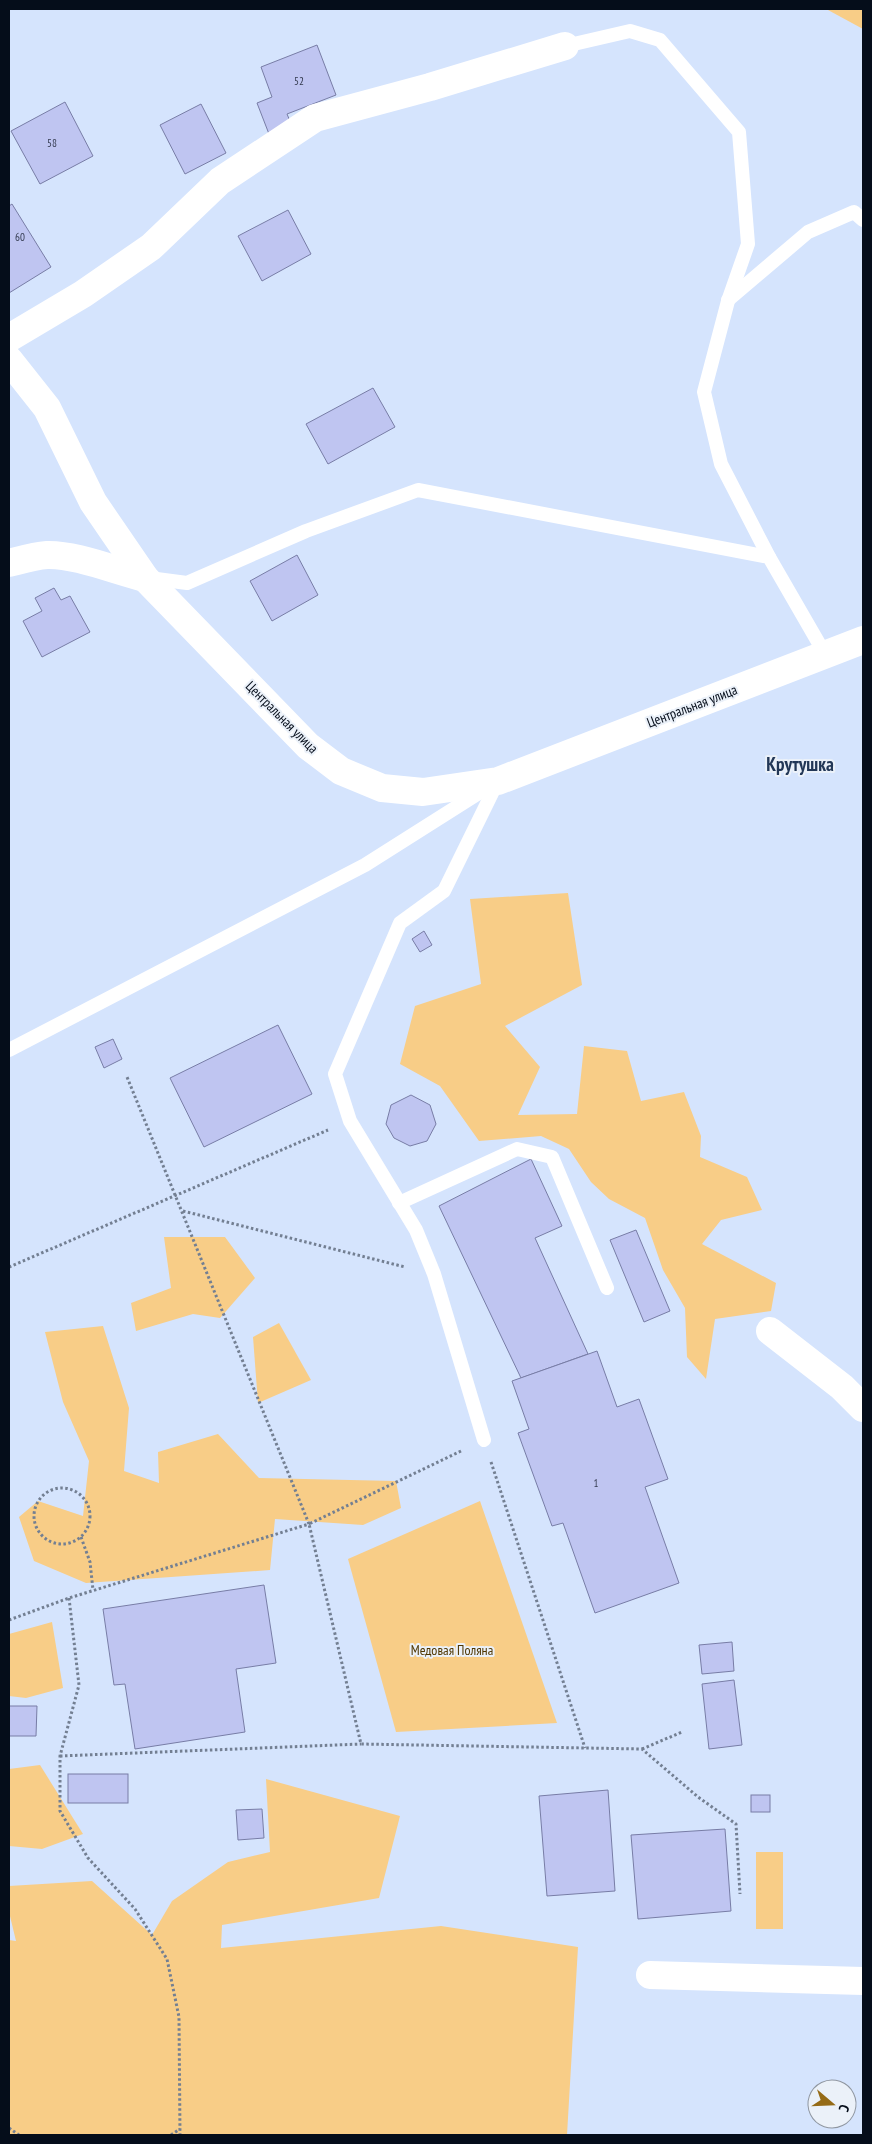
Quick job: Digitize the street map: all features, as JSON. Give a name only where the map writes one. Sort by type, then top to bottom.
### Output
[{"type":"street","points":[[9,338],[83,294],[151,246],[220,182],[315,118],[430,87],[564,46]]},
{"type":"street","name":"Центральная улица","points":[[9,360],[47,408],[93,502],[145,578],[308,746],[341,771],[382,788],[423,792],[498,781],[863,640]]},
{"type":"street","points":[[9,563],[48,555],[71,558],[145,578]]},
{"type":"street","points":[[770,1331],[842,1387],[863,1408]]},
{"type":"street","points":[[650,1975],[863,1981]]},
{"type":"lane","points":[[564,46],[630,31],[660,40],[739,132],[748,244],[728,300],[704,392],[721,464],[769,557],[825,654]]},
{"type":"lane","points":[[728,300],[808,232],[854,212],[863,220]]},
{"type":"lane","points":[[145,578],[187,583],[306,531],[418,490],[769,557]]},
{"type":"lane","points":[[9,1050],[365,864],[498,781]]},
{"type":"lane","points":[[484,1440],[434,1274],[416,1230],[350,1121],[335,1074],[400,923],[444,891],[498,781]]},
{"type":"lane","points":[[399,1203],[517,1150],[552,1157],[607,1288]]},
{"type":"path","points":[[127,1078],[309,1524],[361,1744]]},
{"type":"path","points":[[9,1267],[350,1121]]},
{"type":"path","points":[[182,1210],[434,1274]]},
{"type":"path","points":[[9,1620],[93,1590],[309,1524],[484,1440],[585,1748]]},
{"type":"path","points":[[58,1488],[75,1491],[82,1496],[90,1512],[87,1530],[81,1537],[65,1544],[55,1544],[40,1533],[34,1515],[41,1497],[58,1488]]},
{"type":"path","points":[[81,1537],[90,1562],[93,1590]]},
{"type":"path","points":[[69,1598],[78,1685],[60,1756],[60,1811],[88,1858],[135,1909],[167,1958],[179,2017],[180,2135]]},
{"type":"path","points":[[60,1756],[361,1744],[642,1749],[682,1732]]},
{"type":"path","points":[[642,1749],[698,1797],[736,1824],[740,1894]]},
{"type":"path","points":[[9,2128],[18,2135]]},
{"type":"path","points":[[171,2135],[180,2129]]},
{"type":"green space","points":[[863,9],[863,29],[828,10]]},
{"type":"green space","points":[[568,893],[582,985],[505,1026],[540,1067],[518,1115],[577,1114],[584,1046],[627,1051],[641,1101],[684,1092],[701,1136],[700,1157],[747,1177],[762,1210],[721,1220],[702,1244],[776,1283],[771,1311],[715,1319],[706,1379],[687,1357],[685,1308],[663,1270],[645,1218],[609,1199],[591,1182],[569,1149],[541,1136],[479,1141],[440,1086],[400,1064],[415,1006],[481,984],[470,899]]},
{"type":"green space","points":[[164,1237],[225,1237],[255,1278],[220,1318],[193,1314],[136,1331],[131,1303],[171,1288]]},
{"type":"green space","points":[[279,1323],[311,1380],[258,1403],[253,1337]]},
{"type":"green space","points":[[103,1326],[129,1408],[124,1471],[159,1483],[158,1452],[218,1434],[259,1478],[396,1481],[401,1508],[363,1525],[275,1519],[270,1570],[86,1583],[34,1561],[19,1517],[38,1501],[83,1516],[89,1461],[63,1402],[45,1332]]},
{"type":"green space","name":"Медовая Поляна","points":[[480,1501],[557,1723],[396,1732],[348,1559]]},
{"type":"green space","points":[[52,1622],[63,1688],[26,1698],[9,1696],[9,1634]]},
{"type":"green space","points":[[40,1765],[83,1834],[42,1849],[9,1846],[9,1769]]},
{"type":"green space","points":[[266,1779],[400,1816],[379,1898],[222,1925],[221,1948],[441,1926],[578,1947],[567,2135],[9,2135],[9,1940],[16,1941],[9,1912],[9,1886],[92,1881],[152,1935],[172,1901],[228,1862],[270,1852]]},
{"type":"green space","points":[[756,1852],[783,1852],[783,1929],[756,1929]]},
{"type":"building","points":[[317,45],[336,95],[287,114],[292,126],[269,134],[257,103],[272,97],[261,67]]},
{"type":"building","points":[[65,102],[93,156],[40,184],[11,131]]},
{"type":"building","points":[[201,104],[226,153],[185,174],[160,125]]},
{"type":"building","points":[[12,204],[51,267],[9,293],[9,206]]},
{"type":"building","points":[[288,210],[311,254],[262,281],[238,236]]},
{"type":"building","points":[[373,388],[395,427],[328,464],[306,424]]},
{"type":"building","points":[[297,555],[318,595],[272,621],[250,581]]},
{"type":"building","points":[[54,588],[61,600],[70,596],[90,632],[42,657],[23,621],[42,611],[35,598]]},
{"type":"building","points":[[424,931],[432,945],[420,952],[412,939]]},
{"type":"building","points":[[278,1025],[312,1094],[204,1147],[170,1078]]},
{"type":"building","points":[[113,1039],[122,1059],[104,1068],[95,1047]]},
{"type":"building","points":[[411,1095],[430,1105],[436,1124],[427,1141],[410,1146],[394,1138],[386,1124],[391,1105]]},
{"type":"building","points":[[531,1159],[562,1226],[535,1238],[588,1354],[521,1378],[439,1206]]},
{"type":"building","points":[[636,1230],[670,1311],[644,1322],[610,1240]]},
{"type":"building","points":[[597,1351],[617,1407],[639,1399],[668,1479],[645,1487],[679,1583],[595,1613],[563,1523],[552,1526],[518,1433],[529,1429],[512,1381]]},
{"type":"building","points":[[264,1585],[276,1663],[236,1669],[245,1732],[135,1749],[125,1684],[114,1685],[103,1609]]},
{"type":"building","points":[[732,1642],[734,1671],[702,1674],[699,1645]]},
{"type":"building","points":[[734,1680],[742,1745],[709,1749],[702,1684]]},
{"type":"building","points":[[9,1706],[37,1706],[36,1736],[9,1736]]},
{"type":"building","points":[[68,1774],[128,1774],[128,1803],[68,1803]]},
{"type":"building","points":[[608,1790],[615,1891],[547,1896],[539,1796]]},
{"type":"building","points":[[751,1795],[770,1795],[770,1812],[751,1812]]},
{"type":"building","points":[[262,1809],[264,1838],[238,1840],[236,1810]]},
{"type":"building","points":[[725,1829],[731,1911],[638,1919],[631,1835]]},
{"type":"district","name":"Крутушка","points":[[800,764]]}]
